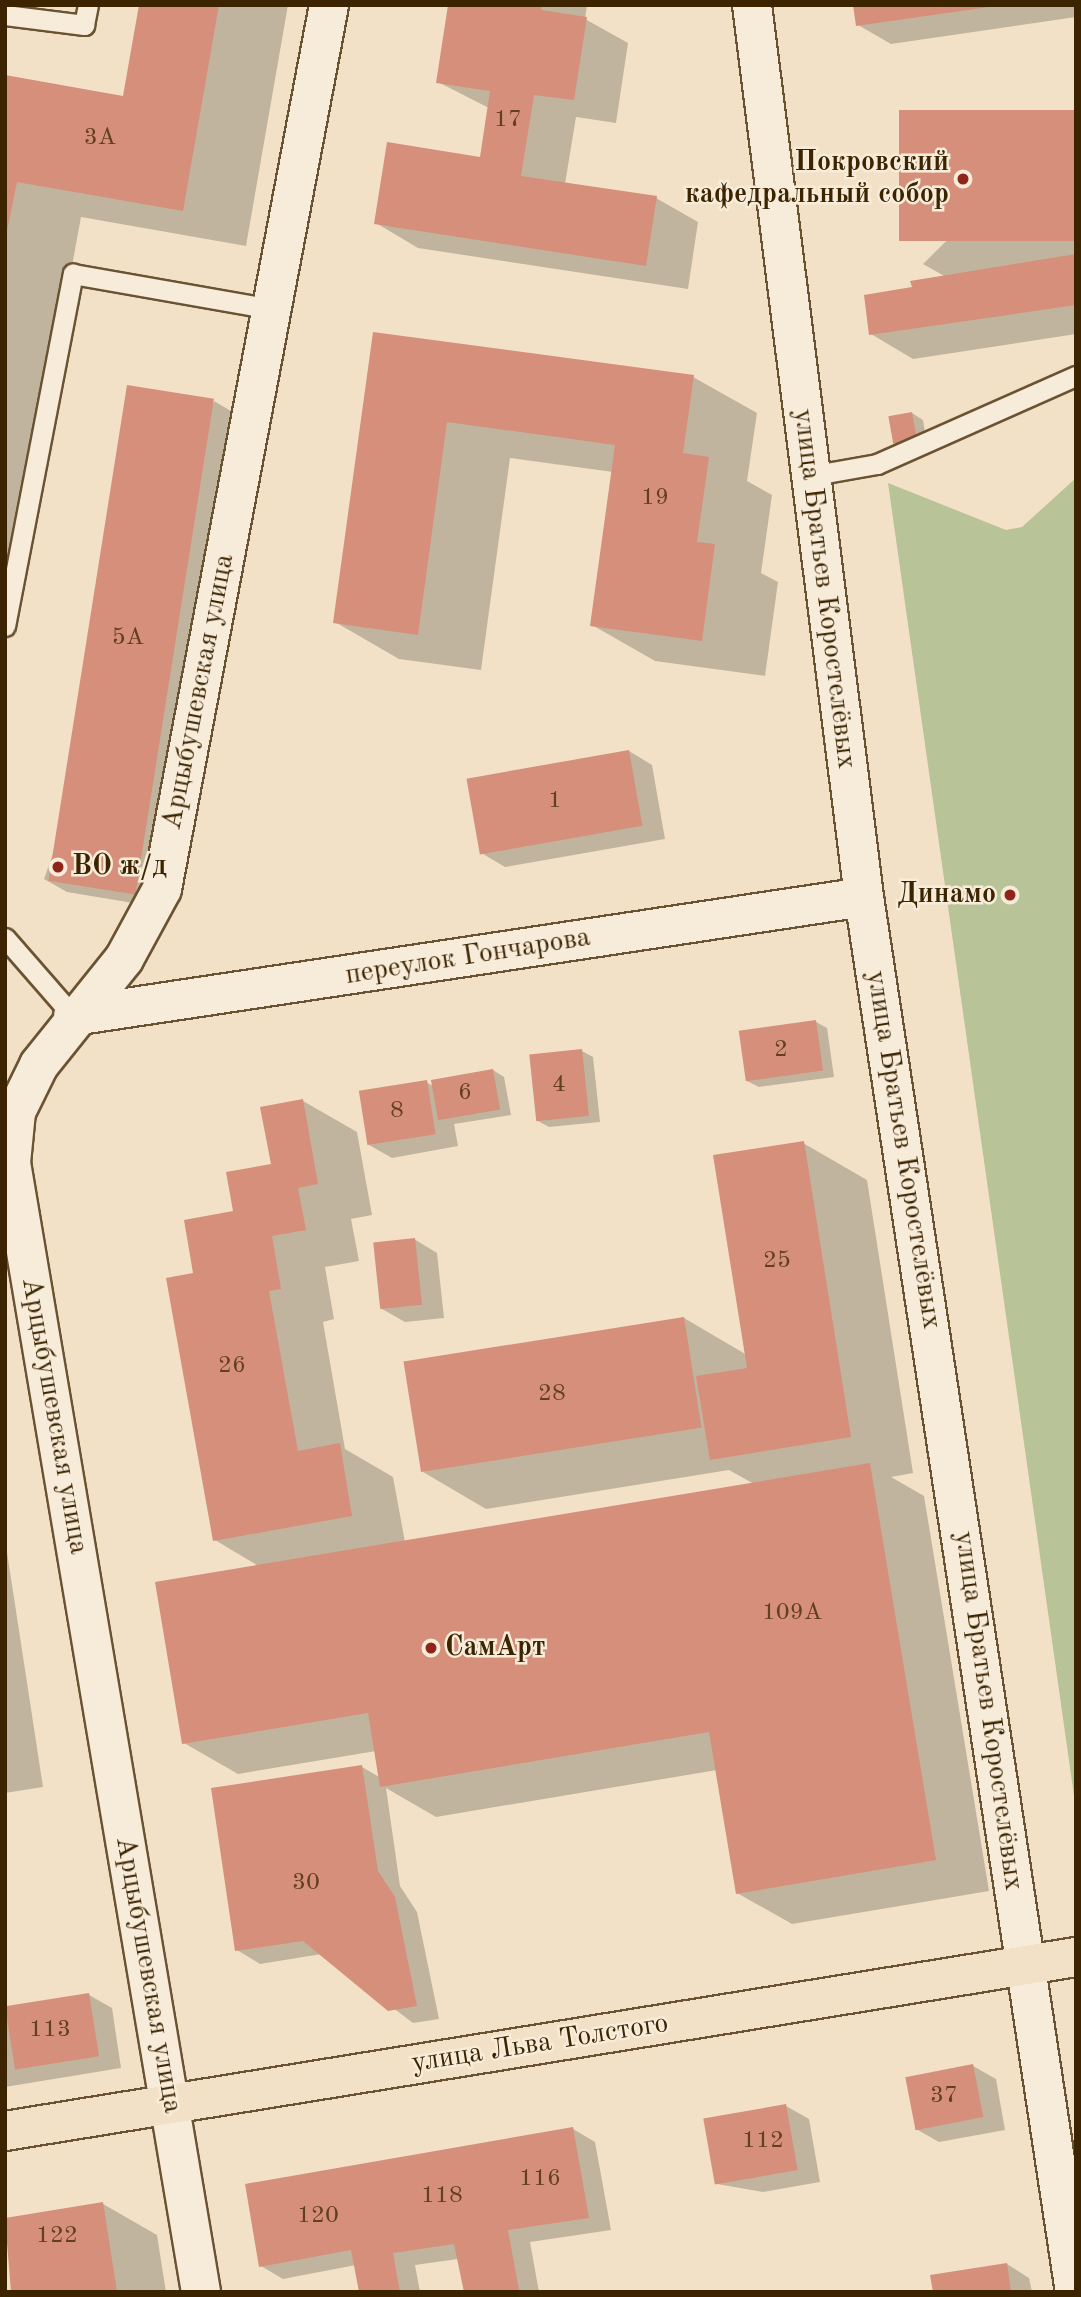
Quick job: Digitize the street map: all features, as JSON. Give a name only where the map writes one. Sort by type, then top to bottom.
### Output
[{"type":"main road","name":"улица Льва Толстого","points":[[5,2131],[1076,1957]]},
{"type":"street","name":"Арцыбушевская улица","points":[[201,2292],[11,1163],[11,1113],[73,1016],[124,959],[162,889],[329,5]]},
{"type":"street","name":"улица Братьев Коростелёвых","points":[[752,5],[809,476],[864,897],[1075,2292]]},
{"type":"street","name":"переулок Гончарова","points":[[73,1016],[864,897]]},
{"type":"lane","points":[[5,15],[84,25],[88,5]]},
{"type":"lane","points":[[5,626],[72,274],[272,309]]},
{"type":"lane","points":[[809,476],[877,464],[1076,376]]},
{"type":"lane","points":[[5,938],[73,1016]]},
{"type":"green space","name":"Динамо","points":[[1076,478],[1076,1810],[888,483],[1006,530],[1022,527]]},
{"type":"building","points":[[139,5],[219,5],[183,211],[17,182],[5,241],[5,75],[123,96]]},
{"type":"building","points":[[448,5],[542,5],[541,10],[587,17],[574,100],[534,95],[521,176],[657,196],[646,266],[374,224],[387,142],[480,157],[490,91],[436,83]]},
{"type":"building","points":[[853,5],[989,5],[989,7],[856,26]]},
{"type":"building","points":[[899,110],[1076,110],[1076,241],[899,241]]},
{"type":"building","points":[[1076,254],[1076,305],[869,335],[864,295],[912,287],[910,281]]},
{"type":"building","points":[[373,332],[694,375],[683,453],[709,457],[697,542],[715,544],[702,641],[590,626],[615,445],[447,422],[418,635],[333,623]]},
{"type":"building","points":[[127,385],[214,399],[135,895],[48,881]]},
{"type":"building","points":[[912,412],[917,440],[893,444],[888,416]]},
{"type":"building","points":[[629,750],[642,826],[480,854],[467,779]]},
{"type":"building","points":[[816,1020],[823,1071],[746,1081],[739,1031]]},
{"type":"building","points":[[582,1049],[589,1116],[536,1121],[529,1055]]},
{"type":"building","points":[[493,1069],[500,1109],[438,1120],[431,1080]]},
{"type":"building","points":[[427,1080],[436,1134],[367,1145],[359,1091]]},
{"type":"building","points":[[303,1099],[318,1184],[298,1188],[306,1230],[272,1236],[281,1289],[269,1291],[298,1451],[340,1443],[352,1516],[213,1541],[166,1278],[193,1273],[184,1220],[233,1211],[226,1172],[271,1164],[260,1107]]},
{"type":"building","points":[[804,1141],[851,1437],[710,1460],[696,1376],[747,1368],[713,1155]]},
{"type":"building","points":[[415,1238],[422,1305],[380,1309],[373,1242]]},
{"type":"building","points":[[684,1317],[702,1428],[421,1472],[403,1361]]},
{"type":"building","points":[[870,1463],[936,1860],[736,1894],[709,1732],[380,1787],[368,1713],[182,1744],[155,1582]]},
{"type":"building","points":[[362,1765],[378,1871],[395,1897],[417,2006],[388,2011],[303,1941],[235,1951],[211,1788]]},
{"type":"building","points":[[89,1993],[99,2056],[15,2070],[5,2006]]},
{"type":"building","points":[[973,2064],[983,2117],[916,2130],[905,2077]]},
{"type":"building","points":[[786,2104],[798,2170],[715,2185],[703,2119]]},
{"type":"building","points":[[573,2127],[589,2218],[508,2230],[519,2290],[464,2292],[454,2244],[393,2253],[400,2292],[359,2292],[351,2250],[259,2267],[245,2184]]},
{"type":"building","points":[[103,2202],[117,2292],[11,2292],[5,2218]]},
{"type":"building","points":[[1007,2263],[1011,2292],[933,2292],[930,2275]]},
{"type":"place","name":"Покровский кафедральный собор","points":[[963,179]]},
{"type":"place","name":"ВО ж/д","points":[[58,867]]},
{"type":"place","name":"Динамо","points":[[1010,895]]},
{"type":"place","name":"СамАрт","points":[[431,1648]]}]
